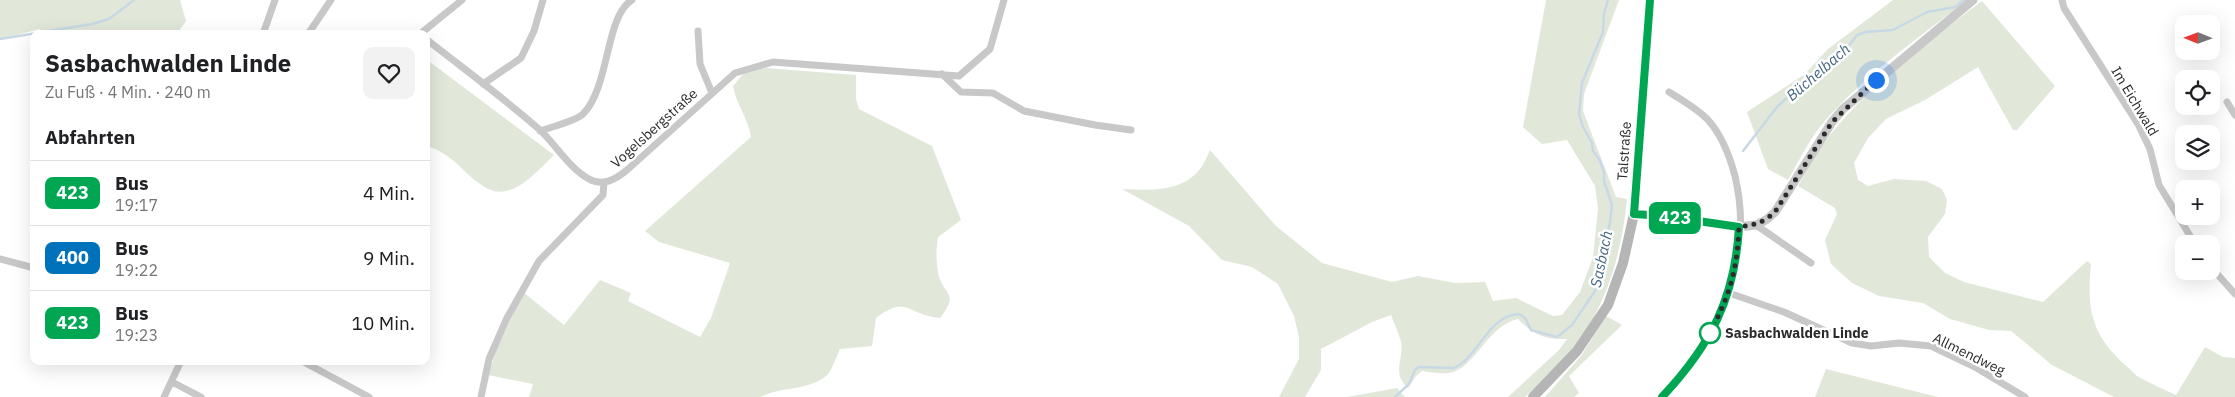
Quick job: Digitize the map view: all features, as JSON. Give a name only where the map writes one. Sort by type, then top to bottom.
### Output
[{"type":"main road","name":"Talstraße","points":[[1533,397],[1578,351],[1608,305],[1623,263],[1634,214],[1650,0]]},
{"type":"street","points":[[264,30],[275,0]]},
{"type":"street","points":[[311,30],[331,0]]},
{"type":"street","points":[[425,30],[462,0]]},
{"type":"street","points":[[483,84],[521,58],[534,31],[543,0]]},
{"type":"street","points":[[540,130],[582,115],[597,94],[612,34],[626,3],[632,0]]},
{"type":"street","name":"Vogelsbergstraße","points":[[430,42],[540,130],[575,168],[590,180],[604,182],[616,179],[627,170],[735,73],[773,62],[959,76],[990,49],[1004,0]]},
{"type":"street","points":[[1634,214],[1664,216],[1739,227],[1756,225],[1766,220],[1775,212],[1832,122],[1843,109],[1973,0]]},
{"type":"street","name":"Im Eichwald","points":[[2062,0],[2068,16],[2138,124],[2150,149],[2159,186],[2189,235]]},
{"type":"street","points":[[698,31],[700,64],[712,93]]},
{"type":"street","points":[[942,74],[961,92],[994,93],[1024,111],[1131,130]]},
{"type":"street","points":[[1662,397],[1699,354],[1729,293],[1737,259],[1740,198],[1733,167],[1724,144],[1710,122],[1695,108],[1669,92]]},
{"type":"street","points":[[2227,102],[2235,115]]},
{"type":"street","points":[[481,397],[489,359],[507,318],[539,261],[603,195],[604,182]]},
{"type":"street","points":[[1756,225],[1811,264]]},
{"type":"street","points":[[0,259],[30,267]]},
{"type":"street","points":[[2220,277],[2235,294]]},
{"type":"street","name":"Allmendweg","points":[[1729,293],[1784,312],[1852,344],[1872,346],[1899,343],[1930,346],[1975,367],[2025,397]]},
{"type":"street","points":[[164,397],[179,365]]},
{"type":"street","points":[[309,365],[369,397]]},
{"type":"street","points":[[172,382],[202,397]]},
{"type":"shaded area","points":[[0,0],[180,0],[186,21],[180,30],[40,29],[0,39]]},
{"type":"shaded area","points":[[1546,0],[1619,0],[1584,94],[1583,111],[1616,197],[1627,199],[1620,244],[1608,287],[1599,307],[1576,346],[1525,397],[1508,397],[1559,350],[1567,339],[1540,335],[1529,329],[1518,319],[1499,329],[1469,362],[1461,368],[1446,373],[1422,371],[1408,388],[1400,377],[1401,342],[1391,315],[1372,322],[1321,349],[1321,370],[1305,397],[1279,397],[1299,359],[1299,337],[1294,316],[1278,284],[1252,267],[1222,260],[1189,226],[1122,189],[1164,188],[1183,183],[1201,168],[1210,150],[1276,226],[1322,263],[1392,282],[1418,276],[1455,283],[1485,282],[1493,301],[1516,298],[1553,316],[1562,315],[1580,292],[1593,257],[1598,209],[1595,186],[1567,140],[1542,144],[1523,127]]},
{"type":"shaded area","points":[[1893,0],[1967,0],[1897,54],[1847,97],[1819,128],[1788,180],[1768,169],[1747,112],[1805,74],[1828,49]]},
{"type":"shaded area","points":[[1982,1],[2055,86],[2017,130],[2013,130],[1978,67],[1925,100],[1886,119],[1868,138],[1854,163],[1858,180],[1868,186],[1894,179],[1926,181],[1942,189],[1947,200],[1945,214],[1928,237],[1929,257],[1945,273],[1964,282],[2043,302],[2087,261],[2091,264],[2091,306],[2097,329],[2112,352],[2133,373],[2176,395],[2205,347],[2223,357],[2235,358],[2235,397],[2114,397],[2052,365],[2011,331],[1989,330],[1950,319],[1923,303],[1879,296],[1852,283],[1831,264],[1825,240],[1837,214],[1835,208],[1798,186],[1811,162],[1822,145],[1843,120],[1879,83]]},
{"type":"shaded area","points":[[430,62],[554,155],[522,184],[503,192],[493,191],[483,186],[446,155],[430,148]]},
{"type":"shaded area","points":[[766,68],[856,75],[856,99],[859,109],[932,146],[961,220],[938,237],[936,255],[938,272],[940,280],[950,298],[940,318],[902,307],[887,311],[876,318],[872,346],[840,349],[830,372],[821,379],[805,386],[777,391],[761,397],[529,397],[533,384],[488,375],[496,351],[523,292],[564,325],[600,280],[631,293],[628,301],[700,337],[711,318],[730,263],[659,242],[645,231],[751,137],[733,86],[743,74]]},
{"type":"shaded area","points":[[1606,316],[1622,325],[1569,376],[1579,393],[1574,397],[1545,397],[1581,356]]},
{"type":"shaded area","points":[[1826,369],[1938,397],[1815,397]]},
{"type":"shaded area","points":[[1397,388],[1405,397],[1347,397]]},
{"type":"waterway","points":[[55,30],[109,19],[134,0]]},
{"type":"waterway","name":"Sasbach","points":[[1395,397],[1409,384],[1415,370],[1419,367],[1454,368],[1461,364],[1494,326],[1509,316],[1519,314],[1525,318],[1531,330],[1557,337],[1572,325],[1597,288],[1612,205],[1604,181],[1604,172],[1599,159],[1593,151],[1592,143],[1583,127],[1579,114],[1582,83],[1603,32],[1604,14],[1608,0]]},
{"type":"waterway","name":"Büchelbach","points":[[1743,151],[1777,107],[1842,55],[1857,35],[1866,32],[1893,30],[1927,12],[1955,7],[1964,0]]},
{"type":"waterway","points":[[0,39],[30,34]]},
{"type":"bus line","name":"423","points":[[1650,0],[1642,83],[1634,214],[1664,216],[1739,227],[1737,259],[1729,293],[1699,354],[1662,397]]},
{"type":"place","name":"Sasbachwalden Linde","points":[[1710,333]]},
{"type":"route","points":[[1710,333],[1708,337],[1729,293],[1737,259],[1739,227],[1756,225],[1766,220],[1775,212],[1832,122],[1843,109],[1876,80]]}]
